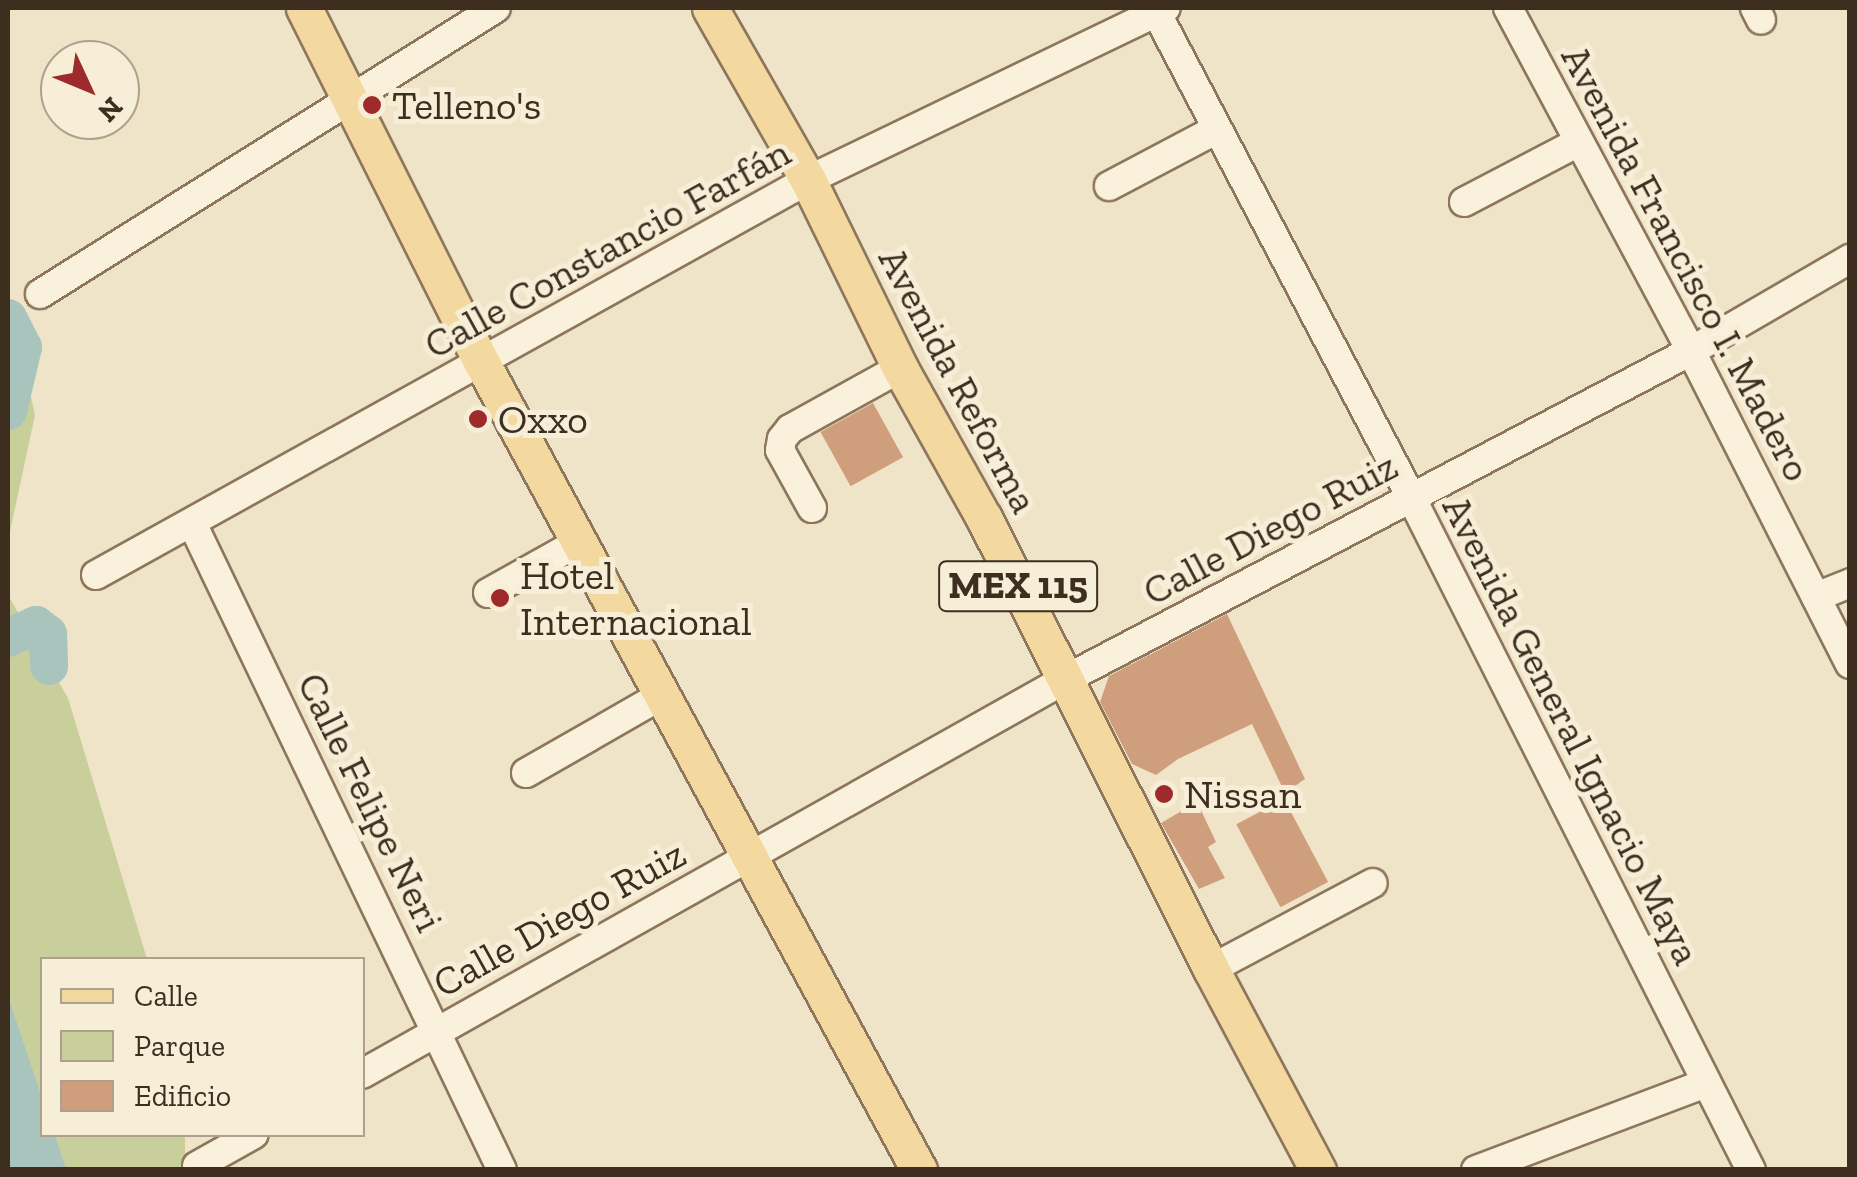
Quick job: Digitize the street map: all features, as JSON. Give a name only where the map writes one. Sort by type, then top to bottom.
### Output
[{"type":"main road","points":[[304,8],[482,364],[753,856],[919,1170]]},
{"type":"main road","name":"Avenida Reforma","points":[[710,8],[808,180],[900,368],[1066,680],[1211,969],[1318,1170]]},
{"type":"street","points":[[40,294],[496,8]]},
{"type":"street","name":"Avenida Francisco I. Madero","points":[[1508,8],[1691,351],[1850,664]]},
{"type":"street","name":"Calle Constancio Farfán","points":[[96,574],[482,364],[808,180],[1159,9]]},
{"type":"street","name":"Avenida General Ignacio Maya","points":[[1159,9],[1215,130],[1412,499],[1704,1084],[1751,1170]]},
{"type":"street","points":[[1109,186],[1215,130]]},
{"type":"street","points":[[1464,202],[1577,143]]},
{"type":"street","name":"Calle Diego Ruiz","points":[[365,1072],[1066,680],[1691,351],[1850,259]]},
{"type":"street","points":[[812,508],[780,450],[782,438],[790,429],[900,368]]},
{"type":"street","name":"Calle Felipe Neri","points":[[192,523],[502,1170]]},
{"type":"street","points":[[488,593],[579,542]]},
{"type":"street","points":[[1816,597],[1850,583]]},
{"type":"street","points":[[526,773],[662,695]]},
{"type":"street","points":[[1211,969],[1373,883]]},
{"type":"street","points":[[1476,1170],[1704,1084]]},
{"type":"street","points":[[197,1166],[249,1137]]},
{"type":"green space","points":[[8,293],[35,415],[8,541]]},
{"type":"green space","points":[[8,595],[68,698],[146,957],[40,957],[40,1137],[185,1137],[185,1169],[8,1169]]},
{"type":"water","points":[[8,996],[40,1092],[40,1137],[56,1137],[66,1169],[24,1169],[8,1107]]},
{"type":"building","points":[[873,403],[903,457],[851,486],[821,432]]},
{"type":"building","points":[[1227,614],[1305,779],[1285,793],[1252,724],[1178,759],[1156,775],[1132,764],[1100,702],[1109,676]]},
{"type":"building","points":[[1284,799],[1328,882],[1280,907],[1236,824]]},
{"type":"building","points":[[1197,802],[1216,842],[1208,847],[1225,878],[1199,889],[1161,823]]},
{"type":"waterway","points":[[8,318],[23,347],[8,411]]},
{"type":"waterway","points":[[8,638],[36,625],[48,634],[49,666]]},
{"type":"waterway","points":[[8,1129],[24,1170]]},
{"type":"place","name":"Telleno's","points":[[372,105]]},
{"type":"place","name":"Oxxo","points":[[478,419]]},
{"type":"place","name":"Hotel Internacional","points":[[500,598]]},
{"type":"place","name":"Nissan","points":[[1164,794]]}]
